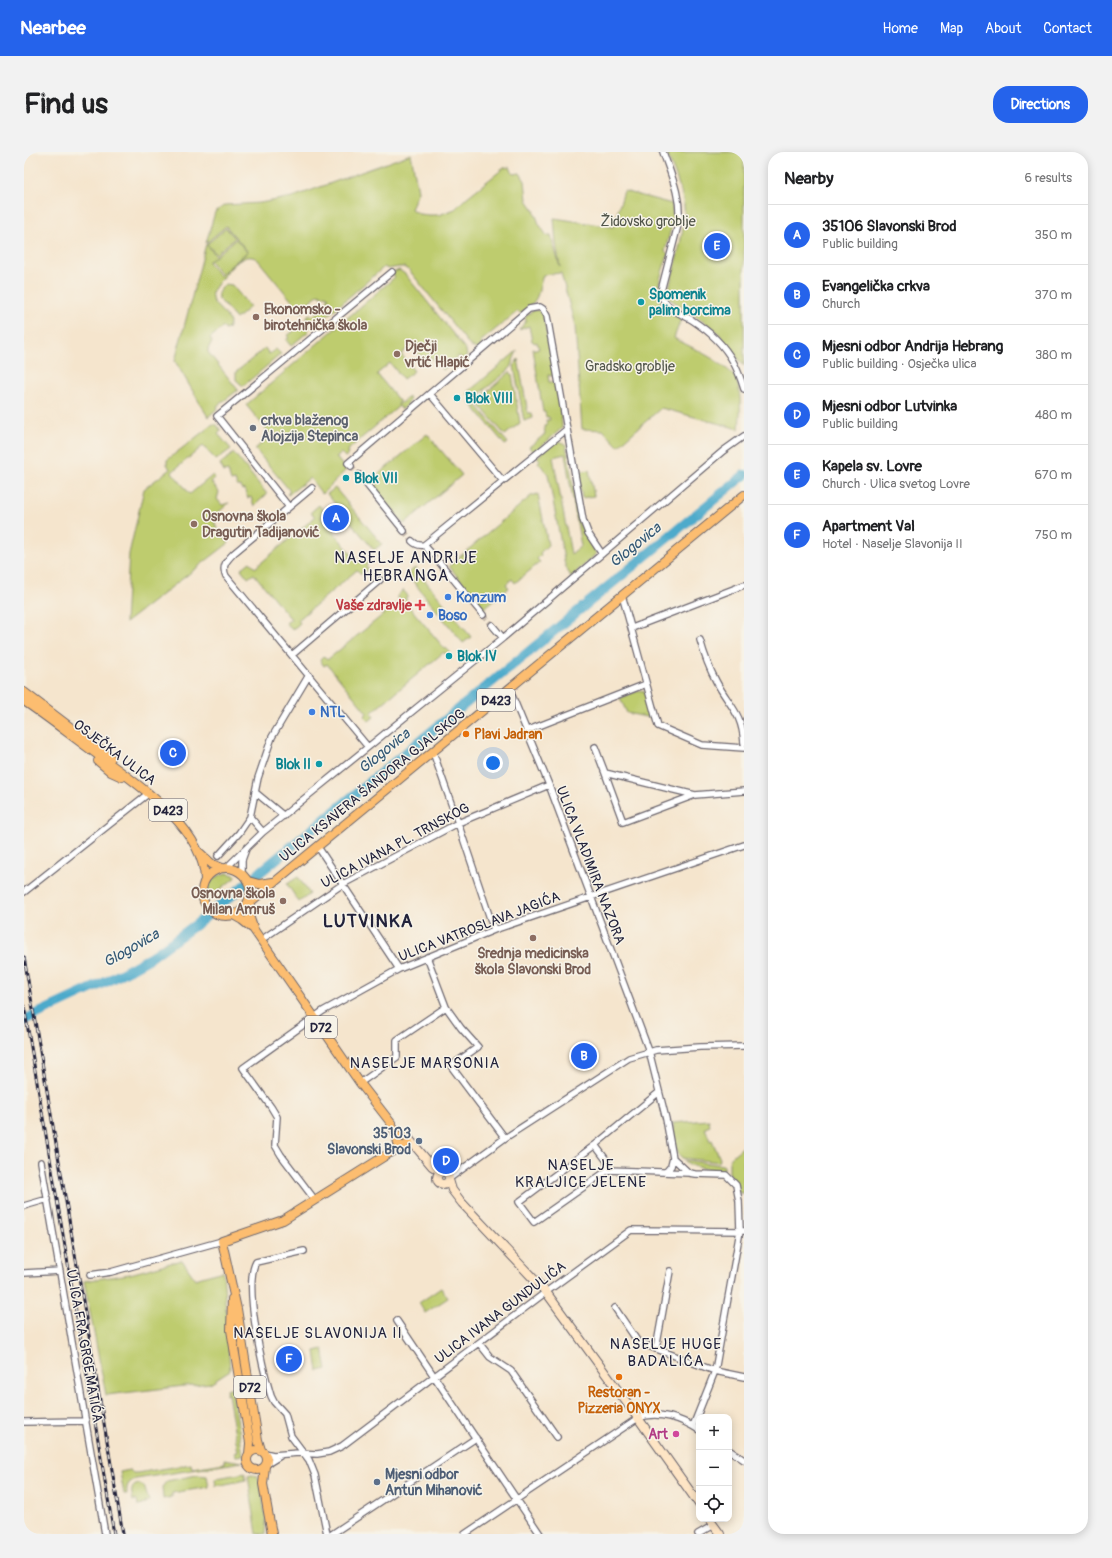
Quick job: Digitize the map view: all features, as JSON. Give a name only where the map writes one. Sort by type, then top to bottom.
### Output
[{"type":"main road","name":"ULICA KSAVERA ŠANDORA GJALSKOG","points":[[276,881],[744,495]]},
{"type":"main road","points":[[24,692],[118,763],[129,778]]},
{"type":"main road","name":"OSJEČKA ULICA","points":[[24,701],[149,793],[167,809],[186,832],[198,851],[204,866],[205,880]]},
{"type":"main road","points":[[24,705],[111,772],[122,777],[129,778]]},
{"type":"main road","name":"OSJEČKA ULICA","points":[[198,851],[212,864],[224,868]]},
{"type":"main road","points":[[205,880],[212,873],[224,868]]},
{"type":"main road","name":"D423","points":[[224,868],[233,869],[259,884],[276,881]]},
{"type":"main road","points":[[245,877],[250,890],[247,905]]},
{"type":"main road","name":"D423","points":[[205,880],[202,890],[206,906],[214,913],[219,915],[233,915],[238,913],[276,881]]},
{"type":"main road","name":"D72","points":[[247,905],[254,930]]},
{"type":"main road","name":"D72","points":[[233,915],[254,930],[314,1018],[403,1141]]},
{"type":"main road","points":[[222,1241],[283,1220],[388,1154],[403,1141],[410,1149],[444,1177],[451,1194],[462,1203],[546,1292],[696,1500]]},
{"type":"main road","name":"D72","points":[[222,1241],[237,1309],[258,1440],[263,1452],[268,1458],[263,1484]]},
{"type":"main road","name":"D72","points":[[233,1290],[231,1330],[250,1443],[248,1463],[259,1475],[263,1484],[272,1534]]},
{"type":"main road","points":[[249,1454],[254,1450],[263,1452]]},
{"type":"main road","points":[[254,1469],[260,1469],[266,1465]]},
{"type":"main road","points":[[712,1522],[720,1534]]},
{"type":"street","points":[[663,152],[676,187],[680,221],[662,287],[662,298],[668,306],[705,329],[716,339],[732,358],[744,389]]},
{"type":"street","points":[[289,507],[217,416],[392,272]]},
{"type":"street","points":[[351,466],[348,463],[529,309],[540,307],[544,309],[547,316],[583,520],[588,533],[602,554]]},
{"type":"street","points":[[430,394],[503,481]]},
{"type":"street","points":[[412,541],[420,546],[424,545],[566,430]]},
{"type":"street","points":[[224,868],[263,832],[503,638],[723,451],[744,436]]},
{"type":"street","points":[[359,475],[404,531]]},
{"type":"street","points":[[312,488],[234,553],[226,561],[223,568],[226,576],[368,747]]},
{"type":"street","points":[[424,545],[432,554]]},
{"type":"street","points":[[440,564],[483,615]]},
{"type":"street","points":[[292,655],[380,580]]},
{"type":"street","points":[[632,628],[744,585]]},
{"type":"street","points":[[622,595],[658,726],[702,745],[744,748]]},
{"type":"street","points":[[492,625],[503,638]]},
{"type":"street","points":[[700,640],[716,683],[739,717],[743,731],[744,743]]},
{"type":"street","points":[[218,856],[239,833],[250,817],[262,765],[272,737],[309,675]]},
{"type":"street","points":[[526,731],[646,684]]},
{"type":"street","name":"ULICA VLADIMIRA NAZORA","points":[[509,688],[549,785],[649,1051],[658,1093],[666,1119],[673,1158]]},
{"type":"street","points":[[595,747],[623,822],[695,795],[744,791]]},
{"type":"street","points":[[433,752],[494,930]]},
{"type":"street","points":[[605,773],[695,795]]},
{"type":"street","name":"ULICA IVANA PL. TRNSKOG","points":[[261,940],[343,884],[458,823],[549,785]]},
{"type":"street","points":[[255,792],[284,816]]},
{"type":"street","points":[[24,892],[149,793]]},
{"type":"street","points":[[250,817],[263,832]]},
{"type":"street","name":"ULICA VATROSLAVA JAGIĆA","points":[[315,1200],[275,1145],[277,1117],[243,1068],[314,1018],[399,968],[494,930],[744,845]]},
{"type":"street","points":[[318,847],[399,968]]},
{"type":"street","points":[[245,877],[242,860],[246,849]]},
{"type":"street","points":[[426,957],[446,1007],[461,1028],[478,1047],[452,1066],[504,1138]]},
{"type":"street","points":[[360,1083],[397,1057],[397,1040],[446,1007]]},
{"type":"street","points":[[444,1177],[466,1167],[504,1138],[630,1058],[649,1051],[700,1047],[744,1046]]},
{"type":"street","points":[[658,1093],[595,1145],[519,1202],[534,1222],[608,1170],[726,1175],[736,1185],[742,1231],[715,1371],[693,1426]]},
{"type":"street","points":[[595,1145],[607,1161],[608,1170]]},
{"type":"street","points":[[666,1172],[671,1166],[673,1158],[689,1173]]},
{"type":"street","name":"ULICA FRA GRGE MATIĆA","points":[[41,1162],[105,1534]]},
{"type":"street","points":[[24,1206],[48,1199]]},
{"type":"street","name":"ULICA IVANA GUNDULIĆA","points":[[263,1452],[272,1455],[324,1454],[342,1446],[546,1292],[631,1230],[742,1231]]},
{"type":"street","points":[[90,1275],[111,1272],[222,1241]]},
{"type":"street","points":[[304,1251],[256,1262],[252,1268],[250,1281],[255,1323],[271,1396],[274,1402],[285,1414],[292,1436],[315,1475],[327,1534]]},
{"type":"street","points":[[24,1273],[60,1271]]},
{"type":"street","points":[[656,1349],[670,1271]]},
{"type":"street","points":[[615,1308],[638,1342],[715,1371],[744,1377]]},
{"type":"street","points":[[397,1321],[540,1534]]},
{"type":"street","points":[[479,1343],[490,1357],[511,1371],[557,1437]]},
{"type":"street","points":[[465,1534],[638,1418],[649,1415],[666,1416],[696,1428]]},
{"type":"street","points":[[24,1422],[86,1421]]},
{"type":"street","points":[[332,1534],[476,1438]]},
{"type":"street","points":[[732,1452],[744,1460]]},
{"type":"street","points":[[266,1465],[274,1458],[284,1455]]},
{"type":"street","points":[[698,1534],[712,1522]]},
{"type":"green space","points":[[666,152],[744,152],[744,366],[716,330],[667,297],[681,238],[684,205],[681,192]]},
{"type":"green space","points":[[411,154],[418,191],[411,209],[419,214],[439,215],[455,209],[466,198],[504,168],[510,167],[513,174],[520,173],[525,181],[527,200],[534,210],[539,224],[547,236],[551,236],[560,267],[554,218],[613,227],[624,191],[672,204],[673,221],[665,251],[668,254],[660,280],[660,301],[667,310],[681,319],[674,338],[710,357],[734,376],[740,394],[739,429],[661,408],[618,446],[603,430],[582,429],[575,326],[561,273],[543,275],[537,297],[532,304],[521,314],[518,311],[480,342],[482,345],[476,350],[474,347],[472,348],[409,270],[404,267],[388,269],[384,267],[313,328],[307,321],[307,316],[309,314],[313,316],[327,304],[329,297],[319,294],[305,305],[305,311],[301,312],[258,260],[252,257],[239,261],[232,267],[212,292],[213,301],[226,315],[230,323],[228,329],[225,330],[223,327],[210,338],[212,341],[208,352],[238,390],[217,406],[218,408],[208,417],[175,361],[206,244],[216,256],[208,262],[220,276],[248,252],[226,226],[206,243],[215,212],[225,205],[260,203],[293,197]]},
{"type":"green space","points":[[226,228],[235,238],[216,254],[207,244]]},
{"type":"green space","points":[[236,239],[247,252],[221,274],[210,261]]},
{"type":"green space","points":[[399,270],[405,274],[466,350],[467,356],[463,359],[459,356],[443,370],[431,357],[425,361],[412,345],[401,354],[414,371],[403,379],[390,363],[377,374],[400,402],[397,404],[398,405],[409,397],[409,402],[402,410],[399,406],[350,448],[348,451],[349,454],[345,457],[341,453],[336,457],[346,470],[322,494],[310,478],[288,495],[287,494],[290,491],[255,449],[271,435],[246,405],[395,277],[392,273]]},
{"type":"green space","points":[[225,284],[232,285],[250,307],[236,319],[218,298],[218,293]]},
{"type":"green space","points":[[538,310],[543,314],[554,373],[552,376],[548,375],[549,382],[554,382],[556,384],[562,428],[534,453],[529,447],[545,434],[544,426],[547,425],[546,420],[550,420],[549,417],[546,417],[545,412],[543,412],[533,349],[539,349],[537,342],[535,343],[532,341],[529,326],[519,330],[526,321],[525,317],[532,311]]},
{"type":"green space","points":[[303,324],[309,331],[291,346],[286,340],[289,338],[287,336]]},
{"type":"green space","points":[[265,348],[269,354],[276,349],[281,354],[243,386],[236,380],[236,372]]},
{"type":"green space","points":[[517,351],[509,370],[474,398],[467,393]]},
{"type":"green space","points":[[518,359],[528,413],[532,413],[533,418],[524,421],[514,366]]},
{"type":"green space","points":[[510,372],[512,374],[520,423],[505,435],[476,401]]},
{"type":"green space","points":[[469,401],[478,407],[508,443],[505,445]]},
{"type":"green space","name":"Osnovna škola Dragutin Tadijanović","points":[[213,424],[217,425],[221,431],[218,434],[231,449],[216,460],[203,446],[172,472],[190,494],[213,475],[215,478],[211,482],[219,492],[217,499],[222,505],[229,503],[213,517],[217,529],[229,543],[125,623],[129,554],[144,489],[170,469],[167,464],[167,460]]},
{"type":"green space","points":[[427,434],[462,475],[404,524],[369,482]]},
{"type":"green space","points":[[560,441],[566,445],[580,525],[596,552],[595,555],[571,577],[565,565],[548,474],[538,462],[540,460],[537,457],[554,442]],"holes":[[[565,454],[581,546],[571,554],[553,457]]]},
{"type":"green space","points":[[234,453],[267,494],[254,506],[251,497],[248,498],[244,489],[242,490],[241,486],[237,486],[235,480],[231,481],[228,471],[224,472],[220,464]]},
{"type":"green space","points":[[589,470],[594,496],[582,498],[577,472]]},
{"type":"green space","points":[[335,488],[382,544],[374,550],[327,494]]},
{"type":"green space","points":[[538,494],[548,545],[540,553],[541,555],[537,559],[540,562],[515,583],[512,579],[506,584],[509,588],[483,609],[449,566],[531,496]]},
{"type":"green space","points":[[319,505],[325,513],[321,517],[358,562],[363,558],[368,564],[366,566],[368,569],[361,574],[357,570],[298,620],[300,623],[292,630],[286,623],[291,619],[254,574],[248,578],[241,569],[250,562],[255,568],[315,517],[311,512]]},
{"type":"green space","points":[[415,568],[471,637],[463,643],[407,574]]},
{"type":"green space","points":[[403,590],[408,596],[405,598],[407,601],[406,603],[445,649],[446,648],[451,653],[447,656],[444,652],[371,713],[374,717],[369,721],[364,716],[367,713],[327,664],[324,666],[320,660],[324,656],[327,660],[400,601],[397,596]]},
{"type":"green space","points":[[641,690],[646,693],[651,718],[627,713],[620,698]]},
{"type":"green space","points":[[227,873],[237,876],[209,898],[208,889],[211,882],[218,876]]},
{"type":"green space","points":[[298,877],[310,894],[299,902],[287,884]]},
{"type":"green space","points":[[709,1120],[710,1126],[705,1128],[720,1159],[719,1162],[682,1158],[675,1146],[673,1123]]},
{"type":"green space","points":[[744,1146],[744,1193],[739,1193],[736,1182],[729,1173],[729,1162],[732,1156]]},
{"type":"green space","points":[[684,1160],[722,1165],[724,1166],[724,1169],[722,1171],[692,1166]]},
{"type":"green space","points":[[182,1260],[195,1279],[223,1271],[230,1370],[210,1383],[106,1395],[84,1281],[130,1274]]},
{"type":"green space","points":[[441,1288],[448,1298],[425,1313],[419,1303]]},
{"type":"green space","points":[[323,1349],[327,1369],[318,1371],[315,1351]]},
{"type":"green space","points":[[232,1387],[243,1455],[236,1456],[234,1453],[238,1452],[228,1394],[226,1395],[227,1389]]},
{"type":"green space","points":[[224,1459],[242,1462],[136,1479],[129,1483],[127,1487],[127,1494],[124,1494],[120,1472],[130,1470],[133,1473],[137,1473],[191,1464],[192,1468],[225,1463]]},
{"type":"green space","points":[[245,1473],[246,1480],[216,1486],[215,1480],[217,1478]]},
{"type":"green space","points":[[197,1475],[207,1476],[209,1487],[172,1493],[172,1497],[163,1499],[162,1487],[167,1481]]},
{"type":"green space","points":[[248,1476],[257,1476],[260,1481],[266,1521],[265,1534],[257,1534]]},
{"type":"green space","points":[[139,1484],[144,1486],[149,1501],[146,1502],[146,1504],[138,1505],[137,1500],[133,1501],[132,1488]]},
{"type":"waterway","name":"Glogovica","points":[[24,1020],[110,980],[150,958],[202,920],[744,475]]},
{"type":"tunnel","points":[[351,466],[359,475]]},
{"type":"tunnel","points":[[404,531],[412,541]]},
{"type":"tunnel","points":[[432,554],[440,563]]},
{"type":"tunnel","points":[[483,615],[492,625]]},
{"type":"railway","points":[[24,957],[123,1534]]},
{"type":"railway","points":[[24,1006],[114,1534]]},
{"type":"place","name":"Kapela sv. Lovre","points":[[717,246]]},
{"type":"place","name":"Spomenik palim borcima","points":[[641,302]]},
{"type":"place","name":"Ekonomsko - birotehnička škola","points":[[256,317]]},
{"type":"place","name":"Dječji vrtić Hlapić","points":[[397,354]]},
{"type":"place","name":"Blok VIII","points":[[457,398]]},
{"type":"place","name":"crkva blaženog Alojzija Stepinca","points":[[253,428]]},
{"type":"place","name":"Blok VII","points":[[346,478]]},
{"type":"place","name":"35106 Slavonski Brod","points":[[336,518]]},
{"type":"place","name":"Osnovna škola Dragutin Tadijanović","points":[[194,524]]},
{"type":"place","name":"Konzum","points":[[448,597]]},
{"type":"place","name":"Vaše zdravlje","points":[[420,605]]},
{"type":"place","name":"Boso","points":[[430,615]]},
{"type":"place","name":"Blok IV","points":[[449,656]]},
{"type":"place","name":"NTL","points":[[312,712]]},
{"type":"place","name":"Plavi Jadran","points":[[466,734]]},
{"type":"place","name":"Mjesni odbor Andrija Hebrang","points":[[173,753]]},
{"type":"place","name":"Blok II","points":[[319,764]]},
{"type":"place","name":"Osnovna škola Milan Amruš","points":[[283,901]]},
{"type":"place","name":"Srednja medicinska škola Slavonski Brod","points":[[533,938]]},
{"type":"place","name":"Evangelička crkva","points":[[584,1056]]},
{"type":"place","name":"35103 Slavonski Brod","points":[[419,1141]]},
{"type":"place","name":"Mjesni odbor Lutvinka","points":[[446,1161]]},
{"type":"place","name":"Apartment Val","points":[[289,1359]]},
{"type":"place","name":"Restoran - Pizzeria ONYX","points":[[619,1377]]},
{"type":"place","name":"Art","points":[[676,1434]]},
{"type":"place","name":"Mjesni odbor Antun Mihanović","points":[[377,1482]]},
{"type":"district","name":"NASELJE ANDRIJE HEBRANGA","points":[[406,566]]},
{"type":"district","name":"LUTVINKA","points":[[368,921]]},
{"type":"district","name":"NASELJE MARSONIA","points":[[425,1063]]},
{"type":"district","name":"NASELJE KRALJICE JELENE","points":[[581,1174]]},
{"type":"district","name":"NASELJE SLAVONIJA II","points":[[318,1333]]},
{"type":"district","name":"NASELJE HUGE BADALIĆA","points":[[666,1352]]},
{"type":"park label","name":"Židovsko groblje","points":[[648,221]]},
{"type":"park label","name":"Gradsko groblje","points":[[630,366]]}]
